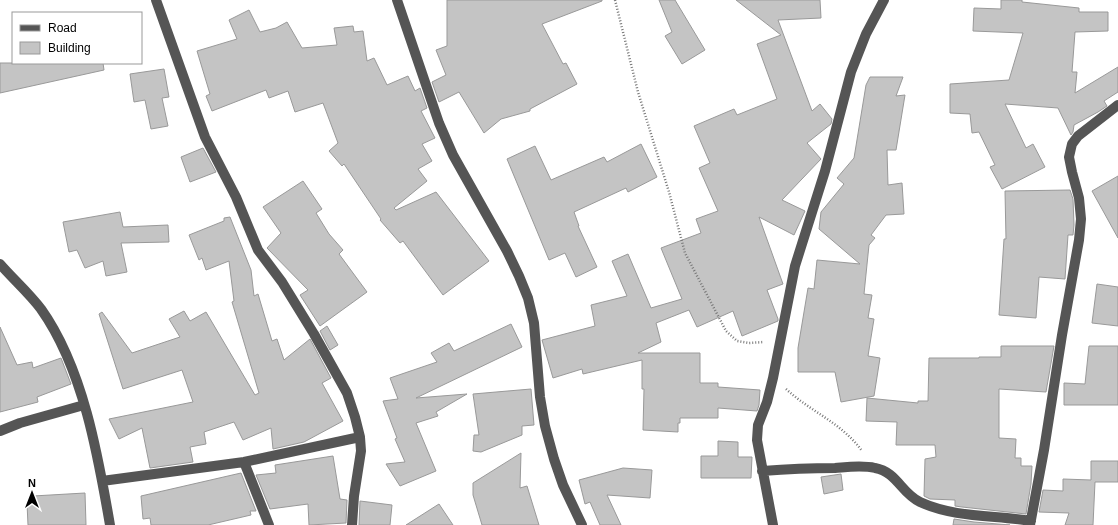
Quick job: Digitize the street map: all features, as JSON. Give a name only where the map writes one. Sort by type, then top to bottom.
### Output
[{"type":"street","points":[[156,0],[205,137],[236,197],[258,250],[282,282],[347,394],[360,437],[361,451],[354,496],[352,525]]},
{"type":"street","points":[[397,0],[442,130],[469,185],[519,276],[528,298],[534,323],[540,397],[546,426],[556,466],[582,525]]},
{"type":"street","points":[[773,525],[757,440],[758,425],[767,402],[773,378],[795,266],[826,171],[851,72],[866,34],[884,0]]},
{"type":"street","points":[[762,471],[809,468],[874,468],[891,474],[911,497],[924,504],[956,513],[978,517],[1012,518],[1030,523],[1044,450],[1079,240],[1081,219],[1079,198],[1069,157],[1072,144],[1078,136],[1118,105]]},
{"type":"street","points":[[0,264],[41,309],[69,359],[84,404],[102,481],[110,525]]},
{"type":"street","points":[[0,431],[84,404]]},
{"type":"street","points":[[102,481],[244,462],[360,437]]},
{"type":"street","points":[[244,462],[269,525]]},
{"type":"path","points":[[615,0],[638,92],[669,192],[686,254],[726,331],[737,341],[760,343],[780,337]]},
{"type":"path","points":[[773,378],[810,409],[833,422],[856,442],[874,468]]},
{"type":"building","points":[[447,0],[602,1],[542,24],[563,64],[566,63],[577,84],[530,109],[530,111],[501,119],[484,133],[459,92],[439,102],[432,82],[446,75],[436,50],[447,46]]},
{"type":"building","points":[[659,0],[675,0],[705,50],[682,64],[665,36],[672,32]]},
{"type":"building","points":[[736,0],[820,0],[821,18],[778,20],[812,111],[820,104],[832,119],[831,124],[807,143],[821,159],[782,200],[805,211],[794,235],[759,217],[783,284],[767,290],[778,321],[742,336],[733,311],[697,327],[689,310],[656,323],[661,342],[638,353],[700,353],[700,383],[718,383],[718,387],[760,390],[757,411],[718,408],[718,418],[680,418],[680,423],[678,423],[678,432],[643,430],[644,389],[642,389],[642,360],[583,374],[582,369],[553,378],[542,340],[595,326],[591,305],[627,296],[612,261],[628,254],[651,308],[682,299],[661,248],[701,233],[696,219],[718,211],[699,168],[710,163],[694,126],[734,109],[737,115],[777,99],[757,44],[781,35]]},
{"type":"building","points":[[1001,0],[1022,0],[1022,2],[1079,8],[1079,12],[1108,12],[1108,31],[1075,32],[1072,72],[1077,72],[1075,93],[1118,67],[1118,92],[1104,101],[1107,106],[1074,125],[1071,135],[1058,108],[1005,104],[1026,148],[1033,144],[1045,167],[1002,189],[990,167],[995,165],[979,132],[972,133],[970,114],[950,113],[950,84],[1009,80],[1023,33],[973,31],[974,8],[1001,9]]},
{"type":"building","points":[[249,10],[260,32],[276,28],[287,22],[302,48],[337,45],[334,28],[353,26],[354,32],[363,31],[367,61],[374,58],[387,85],[408,76],[415,91],[420,88],[427,108],[421,111],[435,138],[422,144],[432,161],[418,169],[427,181],[394,208],[396,210],[436,192],[489,261],[443,295],[403,241],[400,243],[380,220],[381,219],[344,164],[342,166],[329,151],[338,143],[323,103],[295,112],[288,91],[269,98],[266,90],[212,111],[206,96],[210,94],[197,51],[237,39],[229,20]]},
{"type":"building","points":[[0,63],[103,64],[104,70],[0,93]]},
{"type":"building","points":[[164,69],[169,97],[162,98],[168,126],[151,129],[145,100],[134,102],[130,74]]},
{"type":"building","points":[[870,77],[903,77],[896,96],[905,95],[896,150],[887,150],[888,185],[902,183],[904,214],[886,215],[871,235],[875,238],[869,245],[864,294],[872,295],[868,318],[874,319],[868,356],[880,358],[874,396],[841,402],[835,372],[798,372],[798,348],[808,288],[814,289],[817,260],[860,264],[819,229],[821,212],[844,184],[837,178],[854,158],[866,85]]},
{"type":"building","points":[[641,144],[657,177],[628,192],[626,188],[574,212],[578,226],[597,267],[576,277],[565,253],[549,260],[507,159],[535,146],[551,180],[604,157],[607,162]]},
{"type":"building","points":[[203,148],[216,172],[190,182],[181,157]]},
{"type":"building","points":[[1118,176],[1118,238],[1092,191]]},
{"type":"building","points":[[303,181],[322,209],[316,213],[329,234],[343,250],[339,254],[367,292],[320,326],[300,295],[308,290],[267,248],[281,233],[263,207]]},
{"type":"building","points":[[1070,190],[1073,199],[1074,225],[1073,235],[1068,235],[1065,279],[1039,277],[1036,318],[999,315],[1004,239],[1006,239],[1005,191]]},
{"type":"building","points":[[120,212],[123,227],[168,225],[169,242],[121,243],[127,272],[106,276],[103,261],[85,268],[77,250],[69,252],[63,222]]},
{"type":"building","points":[[230,217],[251,270],[254,296],[258,294],[272,341],[277,339],[284,360],[310,339],[331,378],[322,383],[343,421],[304,442],[273,449],[271,428],[243,440],[234,422],[204,432],[206,444],[190,447],[193,462],[150,468],[142,428],[119,439],[109,419],[193,402],[182,370],[123,389],[99,314],[102,312],[132,353],[180,337],[169,319],[184,311],[190,321],[206,312],[255,395],[259,393],[232,302],[234,301],[229,261],[206,270],[202,258],[199,260],[189,235],[224,221],[224,218]]},
{"type":"building","points":[[1097,284],[1118,287],[1118,326],[1092,323]]},
{"type":"building","points":[[511,324],[522,347],[416,398],[467,394],[436,412],[438,416],[416,423],[436,471],[400,486],[386,464],[405,462],[395,439],[397,438],[383,401],[398,399],[390,378],[437,362],[431,353],[449,343],[454,351]]},
{"type":"building","points":[[327,326],[338,345],[330,350],[320,331]]},
{"type":"building","points":[[0,327],[17,365],[32,362],[33,368],[61,358],[71,384],[37,397],[38,402],[0,412]]},
{"type":"building","points":[[1001,346],[1054,346],[1046,392],[999,389],[999,438],[1016,439],[1015,458],[1021,458],[1021,466],[1032,466],[1031,484],[1026,514],[955,506],[955,500],[930,499],[924,496],[925,459],[936,457],[935,445],[896,445],[897,422],[866,421],[867,398],[918,403],[918,401],[928,401],[929,358],[1001,357]]},
{"type":"building","points":[[1089,346],[1118,346],[1118,405],[1064,405],[1064,383],[1085,384]]},
{"type":"building","points":[[531,389],[534,425],[522,426],[522,435],[481,452],[473,451],[474,435],[479,435],[473,394]]},
{"type":"building","points":[[718,441],[738,442],[738,457],[752,457],[751,478],[701,478],[701,456],[718,456]]},
{"type":"building","points":[[521,453],[520,488],[527,486],[539,525],[482,525],[473,495],[473,483]]},
{"type":"building","points":[[333,456],[340,499],[347,500],[346,523],[309,525],[308,504],[270,509],[256,475],[276,473],[275,465]]},
{"type":"building","points":[[1091,461],[1118,461],[1118,482],[1095,482],[1093,525],[1065,525],[1069,513],[1039,512],[1043,490],[1063,491],[1063,479],[1091,480]]},
{"type":"building","points":[[623,468],[652,470],[650,498],[607,495],[621,525],[600,525],[590,502],[585,504],[579,480]]},
{"type":"building","points":[[241,473],[256,511],[250,511],[251,515],[208,525],[151,525],[150,518],[143,519],[141,496]]},
{"type":"building","points":[[841,474],[843,490],[824,494],[821,477]]},
{"type":"building","points":[[85,493],[86,525],[28,525],[27,503],[34,502],[33,496]]},
{"type":"building","points":[[360,501],[392,505],[390,525],[359,525]]},
{"type":"building","points":[[439,504],[453,525],[406,525]]},
{"type":"building","points":[[954,519],[974,522],[1010,525],[953,525]]}]
